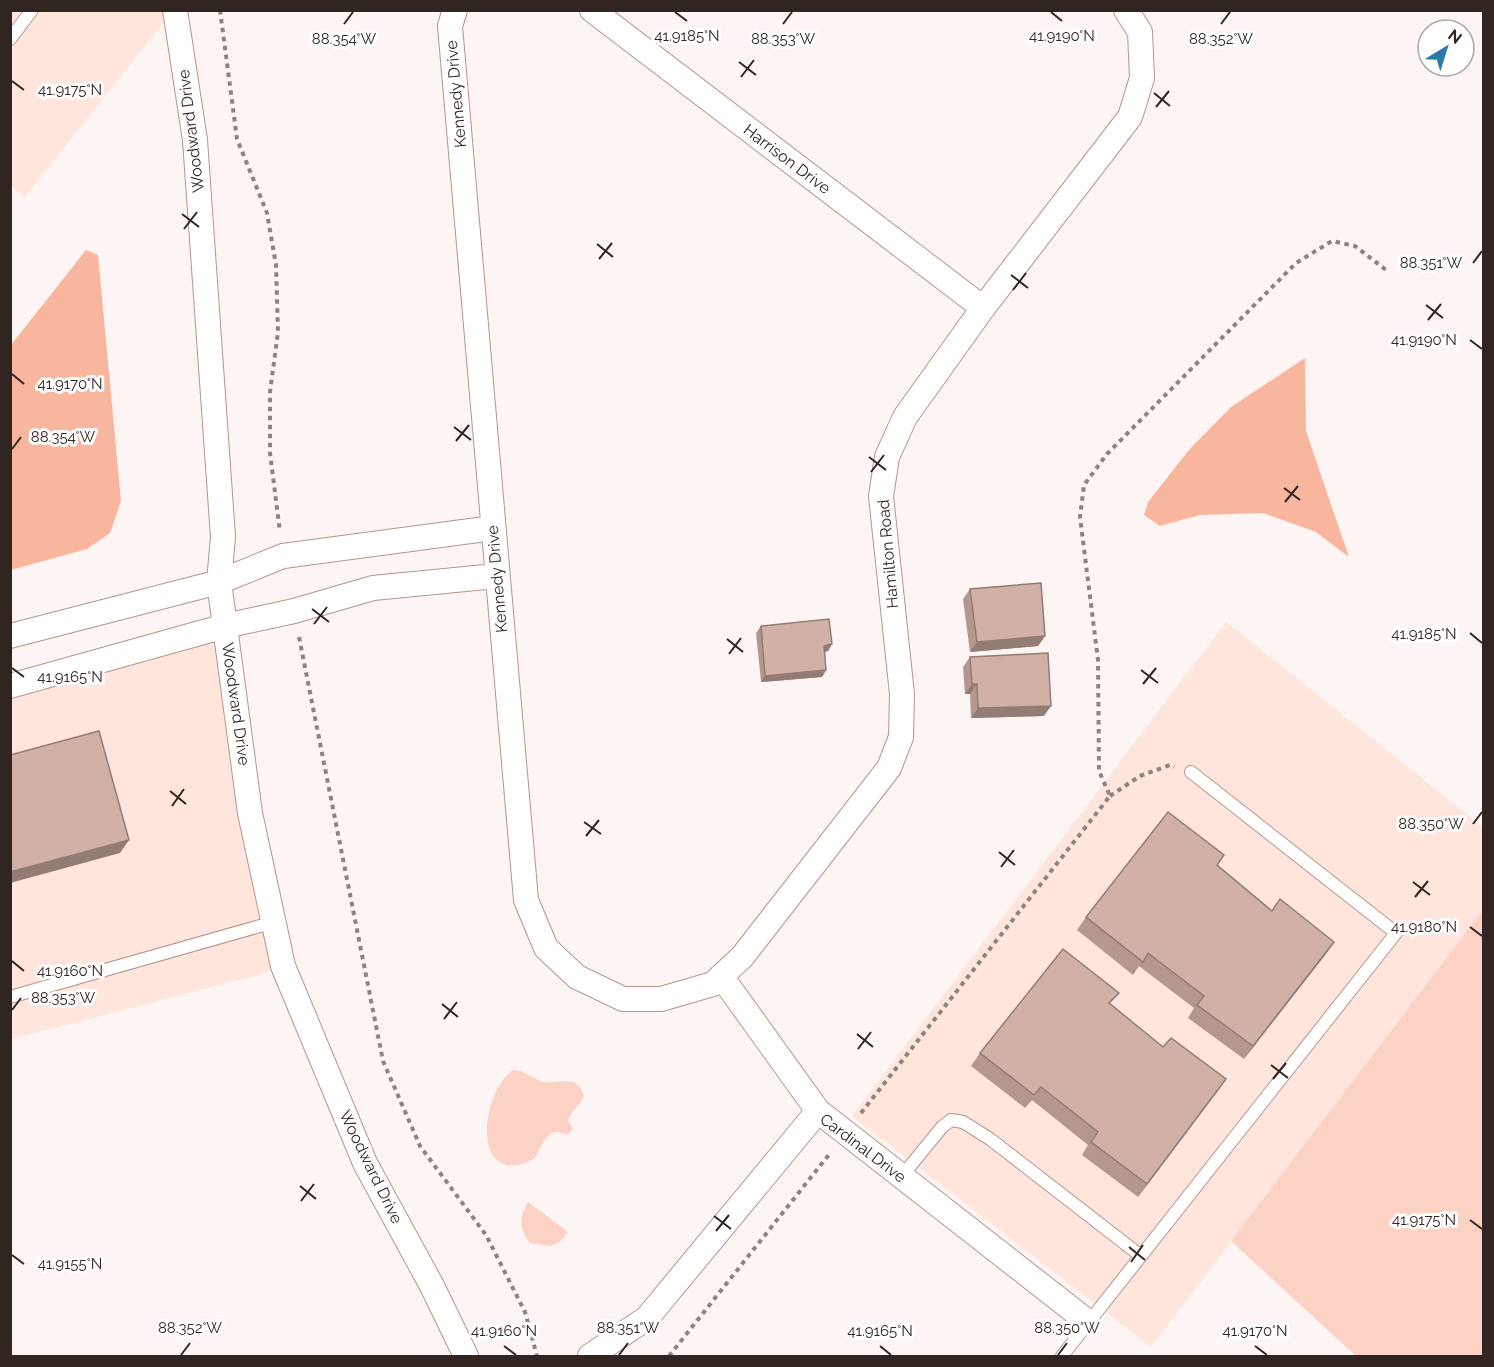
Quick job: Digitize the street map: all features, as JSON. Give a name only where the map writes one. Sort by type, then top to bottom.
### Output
[{"type":"street","name":"Woodward Drive","points":[[175,10],[195,140],[223,537],[219,582],[250,813],[283,966],[365,1163],[432,1286],[466,1356]]},
{"type":"street","name":"Kennedy Drive","points":[[455,10],[450,26],[496,576],[526,900],[546,948],[577,977],[624,999],[661,999],[713,984],[721,976]]},
{"type":"street","name":"Harrison Drive","points":[[592,10],[983,308]]},
{"type":"street","name":"Hamilton Road","points":[[721,976],[742,957],[889,768],[901,737],[902,694],[881,496],[887,457],[905,417],[983,308],[1130,117],[1142,78],[1140,32],[1126,10]]},
{"type":"street","points":[[10,636],[219,582],[283,556],[493,528]]},
{"type":"street","points":[[10,686],[225,626],[294,611],[373,588],[496,576]]},
{"type":"street","points":[[721,976],[818,1111]]},
{"type":"street","name":"Cardinal Drive","points":[[590,1356],[647,1318],[818,1111],[1088,1322]]},
{"type":"lane","points":[[10,39],[32,10]]},
{"type":"lane","points":[[1062,1356],[1396,933],[1191,772]]},
{"type":"lane","points":[[10,997],[274,922]]},
{"type":"lane","points":[[902,1176],[942,1126],[951,1120],[963,1122],[990,1139],[1141,1256]]},
{"type":"path","points":[[220,10],[237,139],[267,213],[276,264],[278,332],[270,392],[270,453],[283,556]]},
{"type":"path","points":[[1110,796],[1099,771],[1098,660],[1080,517],[1084,485],[1107,454],[1296,263],[1332,241],[1355,246],[1386,270]]},
{"type":"path","points":[[294,611],[383,1061],[420,1146],[486,1235],[525,1312],[537,1356]]},
{"type":"path","points":[[863,1110],[1110,796],[1140,776],[1170,765],[1191,772]]},
{"type":"path","points":[[669,1356],[838,1143]]},
{"type":"shaded area","points":[[165,10],[167,18],[25,197],[11,185],[10,11]]},
{"type":"shaded area","points":[[86,250],[98,255],[121,501],[110,533],[87,549],[11,570],[11,345]]},
{"type":"shaded area","points":[[1305,358],[1306,431],[1349,557],[1316,532],[1263,513],[1200,515],[1160,526],[1144,515],[1148,502],[1188,451],[1231,407]]},
{"type":"shaded area","points":[[1226,622],[1483,827],[1483,910],[1151,1347],[852,1116]]},
{"type":"shaded area","points":[[219,637],[273,971],[11,1039],[11,694]]},
{"type":"shaded area","points":[[1483,910],[1483,1356],[1356,1356],[1231,1241]]},
{"type":"shaded area","points":[[513,1070],[544,1082],[572,1082],[577,1084],[584,1096],[569,1117],[568,1121],[573,1129],[567,1135],[560,1132],[550,1134],[534,1159],[513,1165],[499,1162],[491,1151],[487,1135],[488,1117],[493,1098],[502,1082]]},
{"type":"shaded area","points":[[528,1202],[568,1232],[562,1240],[551,1246],[530,1243],[522,1228],[523,1213]]},
{"type":"building","points":[[1041,583],[1045,636],[977,642],[970,589]]},
{"type":"building","points":[[829,619],[832,644],[824,646],[826,670],[765,676],[761,626]]},
{"type":"building","points":[[1048,653],[1051,706],[978,708],[977,684],[972,684],[970,657]]},
{"type":"building","points":[[99,731],[129,840],[10,872],[10,755]]},
{"type":"building","points":[[1168,812],[1224,855],[1217,865],[1272,911],[1280,899],[1334,942],[1253,1046],[1197,1005],[1204,996],[1148,953],[1143,962],[1086,917]]},
{"type":"building","points":[[1063,949],[1119,993],[1109,1003],[1163,1047],[1171,1038],[1226,1079],[1147,1184],[1091,1142],[1098,1132],[1041,1087],[1034,1095],[980,1053]]}]
